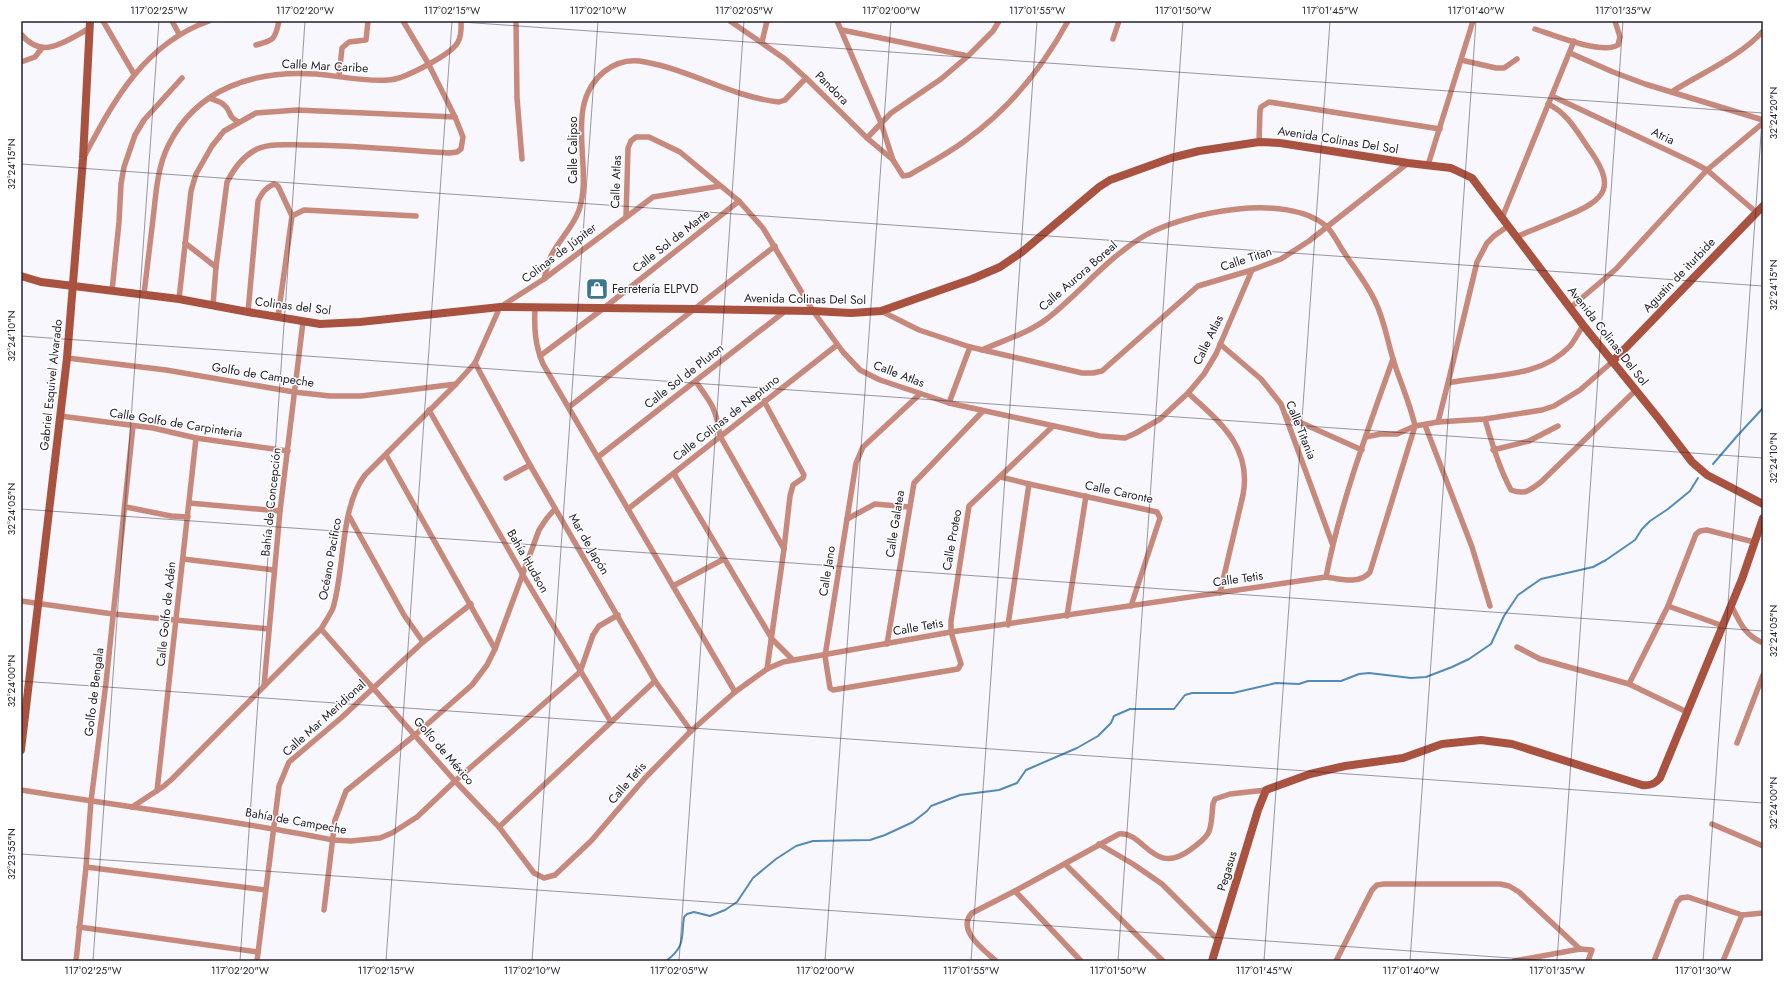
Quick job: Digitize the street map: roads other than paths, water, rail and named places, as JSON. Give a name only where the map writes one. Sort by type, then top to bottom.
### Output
[{"type":"street","points":[[103,21],[134,74]]},
{"type":"street","points":[[172,21],[179,34]]},
{"type":"street","points":[[83,159],[105,118],[134,74],[179,34],[209,21]]},
{"type":"street","points":[[256,45],[272,40],[275,37],[279,21]]},
{"type":"street","points":[[339,76],[342,48],[349,42],[366,40],[368,21]]},
{"type":"street","points":[[214,305],[216,267],[227,182],[233,170],[245,157],[258,149],[275,145],[319,145],[449,153],[457,152],[461,149],[463,136],[455,117],[428,63],[402,21]]},
{"type":"street","name":"Calle Mar Caribe","points":[[144,294],[157,180],[162,161],[168,145],[180,126],[209,98],[220,91],[258,76],[279,74],[339,76],[389,80],[396,79],[444,56],[458,42],[461,33],[461,21]]},
{"type":"street","points":[[516,21],[517,98],[522,159]]},
{"type":"street","name":"Pandora","points":[[730,21],[785,59],[867,138],[893,160],[901,175],[909,175],[965,141],[1005,108],[1046,58],[1068,21]]},
{"type":"street","points":[[762,42],[767,21]]},
{"type":"street","points":[[837,21],[881,123],[893,160]]},
{"type":"street","points":[[867,138],[891,113],[941,79],[968,56],[993,31],[999,21]]},
{"type":"street","points":[[1113,39],[1120,21]]},
{"type":"street","points":[[1428,165],[1473,21]]},
{"type":"street","points":[[1535,29],[1598,47],[1613,48],[1618,45],[1620,37],[1615,21]]},
{"type":"street","points":[[21,34],[27,41],[42,48],[52,47],[90,25]]},
{"type":"street","name":"Gabriel Esquivel Alvarado","points":[[21,750],[67,358],[83,159],[90,25]]},
{"type":"street","points":[[842,30],[968,56]]},
{"type":"street","points":[[1672,91],[1739,52],[1753,42],[1763,31]]},
{"type":"street","points":[[1502,218],[1574,41]]},
{"type":"street","points":[[21,62],[35,57],[42,48]]},
{"type":"street","points":[[1570,53],[1612,72],[1645,84],[1763,120]]},
{"type":"street","points":[[1461,60],[1496,68],[1504,68],[1517,59]]},
{"type":"street","name":"Calle Calipso","points":[[544,279],[552,255],[571,226],[581,204],[584,187],[581,136],[584,106],[590,87],[611,66],[627,61],[644,61],[664,66],[720,87],[779,102],[785,100],[806,78]]},
{"type":"street","points":[[112,291],[121,184],[124,167],[135,135],[144,120],[182,78]]},
{"type":"street","name":"Atria","points":[[1552,96],[1707,170],[1756,212]]},
{"type":"street","points":[[209,98],[224,104],[230,116],[239,122]]},
{"type":"street","points":[[1259,142],[1261,107],[1269,102],[1440,129]]},
{"type":"street","points":[[1516,237],[1586,208],[1602,194],[1604,183],[1602,167],[1563,112],[1548,104]]},
{"type":"street","points":[[179,299],[191,191],[196,174],[216,141],[224,131],[256,113],[297,110],[455,117]]},
{"type":"street","points":[[1570,308],[1616,269],[1707,170],[1763,123]]},
{"type":"street","name":"Calle Atlas","points":[[626,217],[628,148],[631,141],[636,137],[650,137],[680,152],[739,201],[757,220],[775,246],[813,311],[850,361],[860,370],[880,380],[949,403],[1052,427],[1112,438],[1125,438],[1160,419],[1188,393],[1208,368],[1252,270]]},
{"type":"street","name":"Avenida Colinas Del Sol","points":[[535,308],[694,309],[851,313],[881,311],[972,279],[1000,267],[1022,252],[1099,187],[1122,175],[1171,158],[1199,151],[1259,142],[1314,147],[1408,163],[1451,168],[1472,178],[1583,325],[1685,453],[1699,468],[1726,485],[1763,504]]},
{"type":"street","name":"Calle Titan","points":[[982,350],[1067,370],[1093,373],[1102,371],[1198,286],[1252,270],[1286,256],[1309,241],[1408,163]]},
{"type":"street","points":[[248,312],[258,201],[262,193],[274,184],[278,186],[292,216],[278,317]]},
{"type":"street","name":"Colinas de Júpiter","points":[[500,307],[544,279],[653,197],[720,186]]},
{"type":"street","name":"Calle Sol de Marte","points":[[540,356],[604,308],[739,201]]},
{"type":"street","name":"Agustin de iturbide","points":[[1612,362],[1763,206]]},
{"type":"street","name":"Calle Aurora Boreal","points":[[982,350],[1027,331],[1048,318],[1115,256],[1144,236],[1172,224],[1200,215],[1226,210],[1259,208],[1285,209],[1298,212],[1314,218],[1327,226]]},
{"type":"street","points":[[292,216],[304,210],[416,216]]},
{"type":"street","points":[[1327,226],[1374,299],[1382,319],[1393,359],[1412,411],[1415,426]]},
{"type":"street","points":[[1438,422],[1451,383],[1478,262],[1487,243],[1508,226]]},
{"type":"street","points":[[185,243],[216,267]]},
{"type":"street","points":[[569,407],[775,246]]},
{"type":"street","name":"Colinas del Sol","points":[[21,276],[41,282],[179,299],[320,324],[360,322],[500,307],[535,308]]},
{"type":"street","name":"Océano Pacifico","points":[[132,807],[157,791],[172,779],[321,629],[332,609],[349,516],[357,485],[365,475],[475,363],[500,307]]},
{"type":"street","points":[[535,308],[534,329],[543,364],[735,692]]},
{"type":"street","points":[[881,311],[920,330],[982,350]]},
{"type":"street","name":"Calle Sol de Pluton","points":[[598,457],[784,312]]},
{"type":"street","name":"Bahía de Concepción","points":[[264,686],[280,511],[302,322]]},
{"type":"street","points":[[1451,383],[1466,379],[1531,370],[1544,365],[1559,356],[1571,345],[1583,325]]},
{"type":"street","name":"Calle Titania","points":[[1220,344],[1260,379],[1281,404],[1332,543]]},
{"type":"street","name":"Calle Colinas de Neptuno","points":[[628,509],[764,401],[838,345]]},
{"type":"street","points":[[949,403],[970,347]]},
{"type":"street","name":"Golfo de Campeche","points":[[67,358],[166,370],[294,392],[330,396],[361,396],[456,384]]},
{"type":"street","points":[[1326,577],[1332,543],[1393,359]]},
{"type":"street","points":[[1366,437],[1380,434],[1397,434],[1415,426],[1438,422],[1485,419],[1527,413],[1554,406],[1580,390],[1612,362]]},
{"type":"street","name":"Mar de Japón","points":[[475,363],[530,465],[655,681],[691,731]]},
{"type":"street","points":[[696,382],[713,405],[717,416],[720,436],[784,549]]},
{"type":"street","points":[[1485,419],[1493,450],[1511,490],[1520,494],[1529,491],[1561,464],[1636,390]]},
{"type":"street","points":[[1188,393],[1226,430],[1234,441],[1241,456],[1245,470],[1243,495],[1220,593]]},
{"type":"street","name":"Calle Jano","points":[[831,690],[825,656],[859,455],[863,447],[920,394]]},
{"type":"street","points":[[764,401],[804,476],[793,485],[791,490],[767,669]]},
{"type":"street","name":"Bahía Hudson","points":[[429,410],[523,575],[611,722]]},
{"type":"street","name":"Calle Galatea","points":[[887,644],[912,489],[917,478],[983,411]]},
{"type":"street","name":"Calle Golfo de Carpinteria","points":[[60,416],[153,428],[196,438],[288,451]]},
{"type":"street","points":[[1286,416],[1362,450]]},
{"type":"street","points":[[1425,425],[1472,546],[1490,606]]},
{"type":"street","name":"Golfo de Bengala","points":[[76,961],[91,802],[126,507],[133,426]]},
{"type":"street","name":"Calle Tetis","points":[[555,875],[591,841],[645,778],[691,731],[735,692],[767,669],[793,660],[825,656],[951,632],[1008,625],[1326,577],[1350,580],[1367,576],[1370,572],[1415,426]]},
{"type":"street","points":[[1493,450],[1529,441],[1558,426]]},
{"type":"street","name":"Calle Proteo","points":[[831,690],[960,667],[961,664],[951,632],[951,622],[967,510],[974,500],[1001,477],[1052,427]]},
{"type":"street","name":"Calle Golfo de Adén","points":[[157,791],[196,438]]},
{"type":"street","points":[[386,455],[495,649]]},
{"type":"street","points":[[506,478],[530,465]]},
{"type":"street","points":[[674,474],[772,638],[793,660]]},
{"type":"street","name":"Calle Caronte","points":[[1001,477],[1157,512],[1160,514],[1160,518],[1131,606]]},
{"type":"street","points":[[1008,625],[1029,484]]},
{"type":"street","points":[[1067,616],[1086,496]]},
{"type":"street","points":[[189,503],[280,511]]},
{"type":"street","points":[[847,520],[874,504],[909,507]]},
{"type":"street","points":[[126,507],[171,516],[188,517]]},
{"type":"street","points":[[324,910],[335,820],[346,791],[415,735],[472,685],[480,676],[495,649],[539,530],[555,509]]},
{"type":"street","points":[[349,516],[404,615],[423,642]]},
{"type":"street","points":[[996,961],[968,933],[968,917],[972,913],[1015,892],[1119,834],[1124,833],[1129,835],[1161,857],[1169,859],[1181,857],[1205,840],[1209,835],[1215,799],[1230,794],[1266,790],[1310,774],[1345,766],[1403,758],[1442,744],[1481,740],[1512,744],[1609,776],[1648,786],[1656,783],[1660,778],[1723,626],[1763,518]]},
{"type":"street","points":[[1629,684],[1668,606],[1696,534],[1700,531],[1716,531],[1754,542]]},
{"type":"street","points":[[183,559],[274,570]]},
{"type":"street","points":[[673,586],[724,559]]},
{"type":"street","points":[[21,601],[38,602],[113,614],[269,629]]},
{"type":"street","name":"Calle Mar Meridional","points":[[257,961],[279,786],[289,762],[374,688],[423,642],[471,604]]},
{"type":"street","points":[[1731,605],[1752,639],[1763,643]]},
{"type":"street","points":[[1668,606],[1723,626]]},
{"type":"street","points":[[580,672],[593,635],[600,626],[618,615]]},
{"type":"street","name":"Golfo de México","points":[[321,629],[454,781],[499,827],[534,873],[544,878],[555,875]]},
{"type":"street","points":[[1518,647],[1540,659],[1629,684],[1687,712]]},
{"type":"street","name":"Bahía de Campeche","points":[[21,790],[91,802],[192,814],[333,840],[367,840],[392,833],[417,817],[454,781],[580,672]]},
{"type":"street","points":[[1737,743],[1763,676]]},
{"type":"street","points":[[499,827],[655,681]]},
{"type":"street","name":"Pegasus","points":[[1212,961],[1258,810],[1266,790]]},
{"type":"street","points":[[1712,824],[1763,846]]},
{"type":"street","points":[[1099,844],[1134,864],[1162,884],[1218,941]]},
{"type":"street","points":[[1065,864],[1163,961]]},
{"type":"street","points":[[86,867],[265,890]]},
{"type":"street","points":[[1336,961],[1372,890],[1377,885],[1384,884],[1500,884],[1509,886],[1519,892],[1580,949]]},
{"type":"street","points":[[1015,892],[1081,961]]},
{"type":"street","points":[[1654,961],[1677,902],[1681,898],[1688,897],[1742,915],[1763,913]]},
{"type":"street","points":[[1722,961],[1742,915]]},
{"type":"street","points":[[79,927],[258,952]]},
{"type":"street","points":[[1514,961],[1580,949],[1592,950],[1588,961]]},
{"type":"waterway","points":[[1713,464],[1763,408]]},
{"type":"waterway","points":[[666,961],[677,951],[680,946],[684,917],[687,914],[694,912],[710,916],[725,910],[737,902],[753,878],[776,859],[796,846],[813,841],[870,840],[913,822],[931,806],[960,795],[999,790],[1017,783],[1026,770],[1077,748],[1098,736],[1111,723],[1114,716],[1130,709],[1174,709],[1185,695],[1192,693],[1233,693],[1276,683],[1299,684],[1308,681],[1341,681],[1359,674],[1369,673],[1411,678],[1426,677],[1452,667],[1469,659],[1491,644],[1504,616],[1518,595],[1541,579],[1593,567],[1606,560],[1635,540],[1642,529],[1650,521],[1690,491],[1698,478]]},
{"type":"place","name":"Ferretería ELPVD","points":[[597,289]]}]
